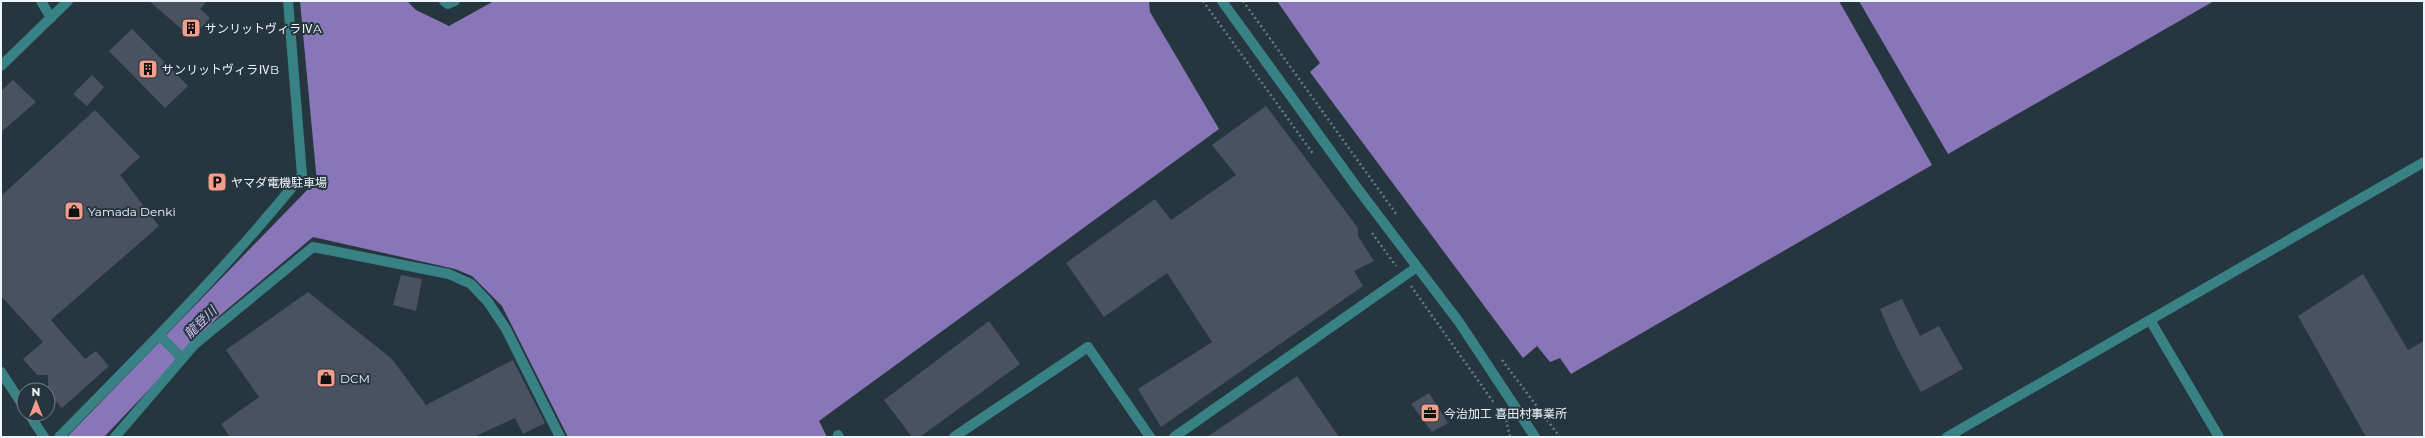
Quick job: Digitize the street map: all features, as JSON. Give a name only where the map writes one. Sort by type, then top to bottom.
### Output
[{"type":"street","points":[[41,1],[51,18]]},
{"type":"street","points":[[1,66],[68,1]]},
{"type":"street","points":[[59,437],[160,336],[254,235],[302,175],[288,1]]},
{"type":"street","points":[[444,1],[448,4],[455,1]]},
{"type":"street","points":[[1222,1],[1459,322],[1535,437]]},
{"type":"street","points":[[1947,437],[2424,162]]},
{"type":"street","points":[[115,437],[194,345],[312,247],[449,274],[471,284],[488,302],[506,328],[560,437]]},
{"type":"street","points":[[1174,437],[1417,267]]},
{"type":"street","points":[[2150,320],[2219,437]]},
{"type":"street","points":[[160,336],[182,358]]},
{"type":"street","points":[[954,437],[1088,347],[1150,437]]},
{"type":"street","points":[[1,372],[16,395]]},
{"type":"street","points":[[34,422],[44,437]]},
{"type":"path","points":[[1203,1],[1318,160]]},
{"type":"path","points":[[1243,1],[1402,222]]},
{"type":"path","points":[[1370,231],[1499,410]]},
{"type":"path","points":[[1499,355],[1560,437]]},
{"type":"path","points":[[1503,416],[1510,437]]},
{"type":"water","name":"龍登川","points":[[300,1],[407,1],[416,10],[449,26],[494,1],[1149,1],[1150,12],[1219,129],[819,421],[827,437],[568,437],[502,306],[472,276],[455,269],[313,237],[218,317],[104,437],[67,437],[312,185],[317,183]]},
{"type":"water","points":[[1277,1],[1839,1],[1932,165],[1571,374],[1560,358],[1550,362],[1537,346],[1523,358],[1310,72],[1320,63]]},
{"type":"water","points":[[1859,1],[2214,1],[1948,154]]},
{"type":"building","name":"サンリットヴィラⅣA","points":[[149,1],[207,1],[200,9],[210,18],[192,38]]},
{"type":"building","name":"サンリットヴィラⅣB","points":[[132,29],[188,86],[165,108],[109,51]]},
{"type":"building","points":[[92,75],[104,87],[87,106],[73,94]]},
{"type":"building","points":[[13,80],[36,102],[1,132],[1,91]]},
{"type":"building","points":[[1266,106],[1358,228],[1358,236],[1374,261],[1354,271],[1363,286],[1161,427],[1138,389],[1212,342],[1167,273],[1104,317],[1066,263],[1155,199],[1171,220],[1236,175],[1212,145]]},
{"type":"building","name":"Yamada Denki","points":[[95,110],[140,157],[120,175],[159,226],[51,320],[85,359],[96,351],[109,366],[62,408],[56,402],[56,382],[48,382],[48,375],[37,375],[23,359],[43,342],[1,296],[1,196]]},
{"type":"building","points":[[2363,274],[2408,350],[2424,341],[2424,437],[2366,437],[2298,316]]},
{"type":"building","points":[[401,275],[422,279],[416,311],[393,305]]},
{"type":"building","name":"DCM","points":[[308,292],[392,359],[426,405],[513,360],[545,423],[523,434],[515,418],[474,437],[230,437],[221,424],[259,397],[226,350]]},
{"type":"building","points":[[1902,299],[1920,336],[1939,326],[1963,369],[1921,392],[1897,348],[1880,309]]},
{"type":"building","points":[[989,321],[1020,364],[920,437],[912,437],[884,400]]},
{"type":"building","points":[[1297,376],[1339,437],[1207,437]]},
{"type":"building","name":"今治加工 喜田村事業所","points":[[1429,393],[1448,423],[1432,432],[1411,404]]},
{"type":"place","name":"サンリットヴィラⅣA","points":[[191,28]]},
{"type":"place","name":"サンリットヴィラⅣB","points":[[148,69]]},
{"type":"place","name":"ヤマダ電機駐車場","points":[[217,182]]},
{"type":"place","name":"Yamada Denki","points":[[74,211]]},
{"type":"place","name":"DCM","points":[[326,378]]},
{"type":"place","name":"今治加工 喜田村事業所","points":[[1430,413]]}]
